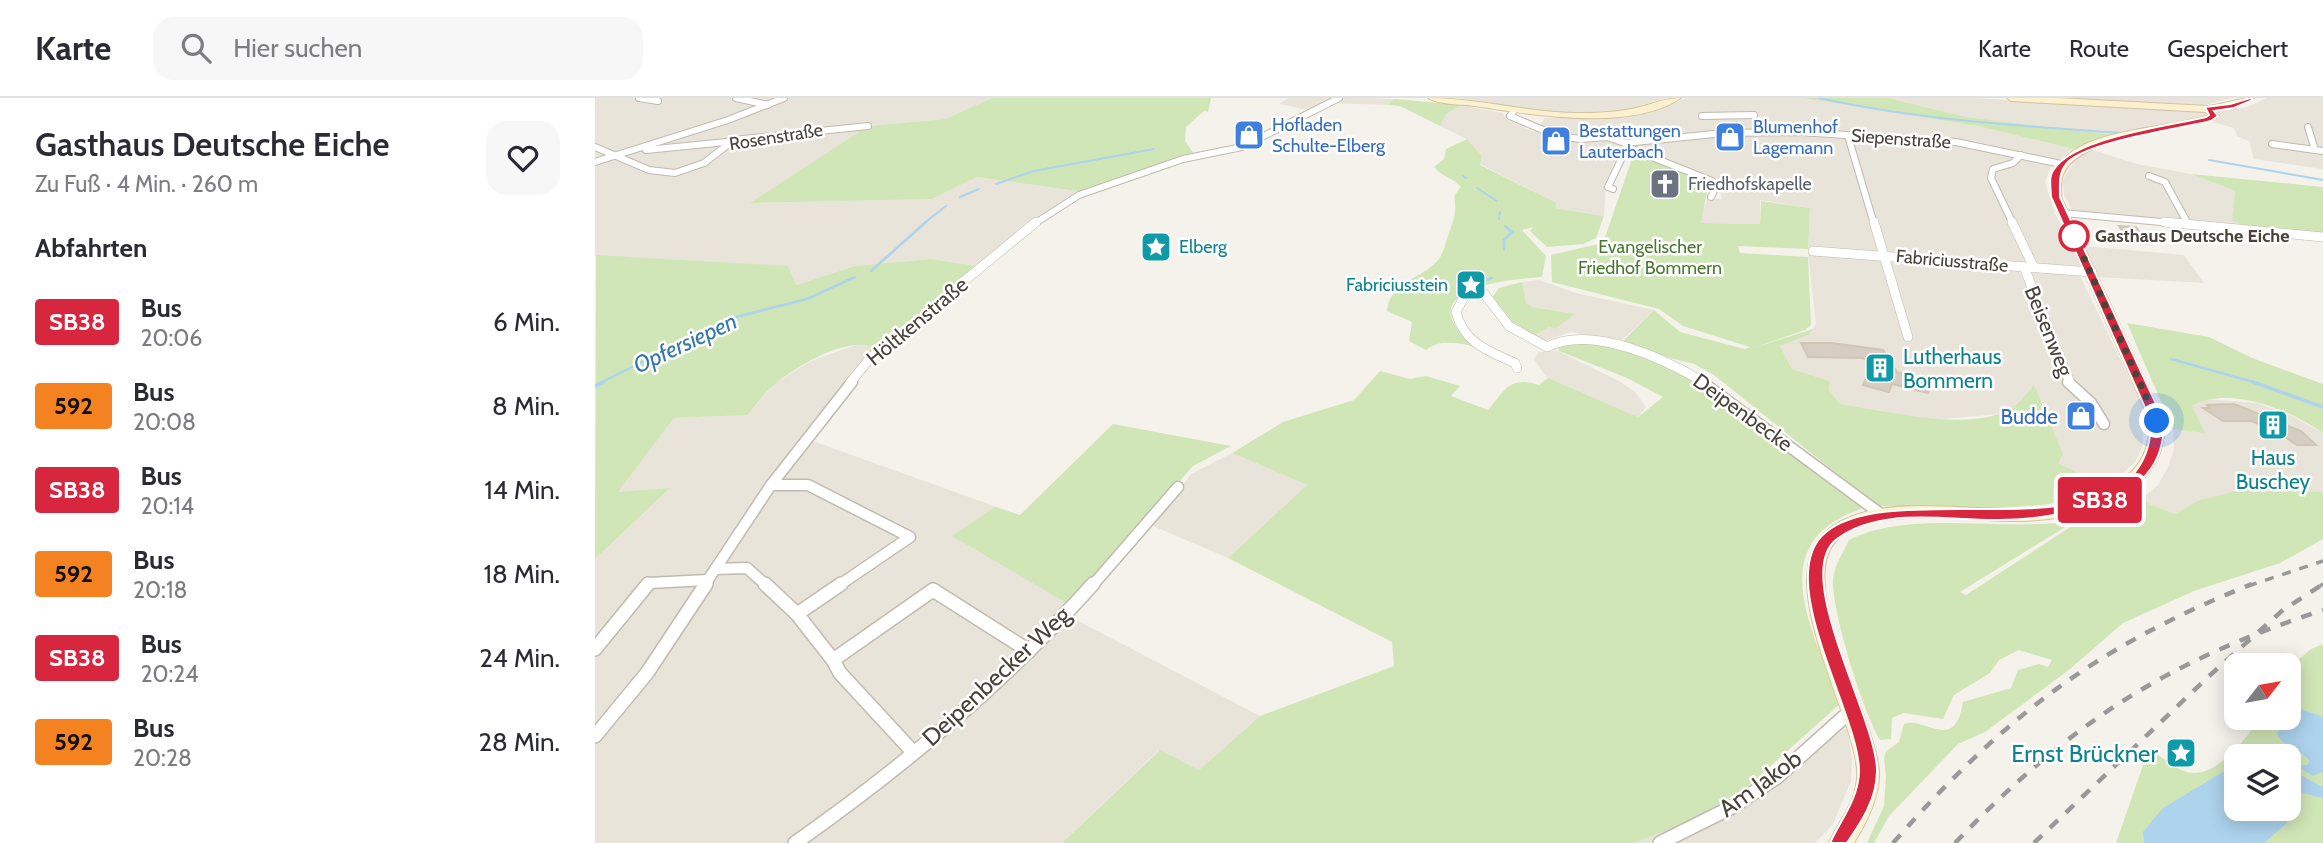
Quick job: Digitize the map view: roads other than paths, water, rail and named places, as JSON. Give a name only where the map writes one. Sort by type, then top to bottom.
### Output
[{"type":"main road","points":[[1432,98],[1517,116],[1605,115],[1642,110],[1677,98]]},
{"type":"main road","points":[[2011,98],[2208,109],[2232,106],[2251,98]]},
{"type":"main road","points":[[1840,843],[1859,810],[1868,783],[1864,747],[1823,628],[1816,593],[1817,560],[1830,536],[1848,524],[1882,515],[2052,513],[2107,497],[2125,488],[2144,470],[2158,444],[2157,421],[2092,272],[2063,213],[2054,183],[2061,164],[2075,154],[2095,145],[2209,119],[2214,116],[2208,109]]},
{"type":"street","points":[[639,98],[659,102]]},
{"type":"street","points":[[736,98],[768,104]]},
{"type":"street","points":[[595,162],[784,98]]},
{"type":"street","name":"Höltkenstraße","points":[[595,736],[647,673],[771,485],[871,358],[934,310],[971,275],[1052,210],[1085,192],[1154,168],[1242,147],[1339,98]]},
{"type":"street","points":[[1727,115],[1739,132]]},
{"type":"street","points":[[1702,116],[1754,115]]},
{"type":"street","name":"Siepenstraße","points":[[1517,116],[1561,136],[1607,137],[1626,145],[1739,132],[1848,135],[1956,142],[2061,164]]},
{"type":"street","name":"Rosenstraße","points":[[595,147],[647,172],[669,175],[702,165],[726,142],[765,135],[868,126]]},
{"type":"street","points":[[2308,127],[2319,150]]},
{"type":"street","name":"Siepenstraße","points":[[1607,137],[1618,132]]},
{"type":"street","points":[[1848,135],[1908,337]]},
{"type":"street","points":[[632,150],[726,142]]},
{"type":"street","points":[[2272,144],[2319,150]]},
{"type":"street","points":[[1613,189],[1608,187],[1626,145],[1712,181],[1715,189],[1711,197]]},
{"type":"street","name":"Beisenweg","points":[[2021,155],[2013,163],[1993,169],[1991,178],[2034,268]]},
{"type":"street","points":[[2149,176],[2165,182],[2176,207],[2188,224]]},
{"type":"street","points":[[2063,213],[2323,237]]},
{"type":"street","name":"Fabriciusstraße","points":[[1813,251],[2092,272]]},
{"type":"street","name":"Beisenweg","points":[[2024,267],[2067,381],[2091,403],[2104,424]]},
{"type":"street","name":"Deipenbecke","points":[[1517,368],[1515,363],[1482,349],[1462,333],[1456,312],[1465,295],[1483,292],[1491,310],[1502,322],[1531,341],[1549,345],[1569,336],[1581,337],[1643,352],[1691,373],[1720,391],[1882,515]]},
{"type":"street","points":[[771,485],[808,485],[910,537],[797,614]]},
{"type":"street","name":"Deipenbecker Weg","points":[[795,843],[841,811],[972,704],[1029,651],[1178,487]]},
{"type":"street","points":[[595,649],[649,583],[747,568],[797,614],[822,643],[840,673],[913,752]]},
{"type":"street","points":[[833,660],[933,590],[1029,651]]},
{"type":"street","name":"Am Jakob","points":[[1660,843],[1732,807],[1777,777],[1844,717],[1854,713]]},
{"type":"water","points":[[2301,709],[2323,717],[2323,772],[2313,776],[2301,769],[2301,766],[2307,765],[2310,761],[2301,753],[2301,744],[2286,744],[2277,734],[2279,730],[2301,730]]},
{"type":"water","points":[[2224,771],[2224,821],[2287,823],[2264,843],[2144,843],[2143,832],[2163,808]]},
{"type":"water","points":[[2301,775],[2323,787],[2323,798],[2301,792]]},
{"type":"waterway","points":[[1819,98],[1932,117],[2121,133]]},
{"type":"waterway","name":"Opfersiepen","points":[[996,184],[1034,171],[1154,149]]},
{"type":"waterway","points":[[2209,160],[2323,180]]},
{"type":"waterway","points":[[1477,188],[1497,201]]},
{"type":"waterway","name":"Opfersiepen","points":[[960,197],[979,189]]},
{"type":"waterway","name":"Opfersiepen","points":[[923,224],[946,206]]},
{"type":"waterway","points":[[1499,219],[1500,212]]},
{"type":"waterway","name":"Opfersiepen","points":[[871,271],[926,222]]},
{"type":"waterway","points":[[1504,250],[1504,240],[1512,232],[1505,226]]},
{"type":"waterway","name":"Opfersiepen","points":[[600,383],[728,319],[807,299],[855,277]]},
{"type":"waterway","points":[[1483,281],[1492,278]]},
{"type":"waterway","points":[[2171,359],[2257,383]]},
{"type":"waterway","name":"Opfersiepen","points":[[595,386],[604,382]]},
{"type":"waterway","points":[[2253,382],[2323,407]]},
{"type":"railway","points":[[2248,586],[2323,561]]},
{"type":"railway","points":[[1893,843],[1974,758],[2055,690],[2145,633],[2252,584]]},
{"type":"railway","points":[[2255,635],[2283,610],[2323,584],[2320,586]]},
{"type":"railway","points":[[2255,635],[2323,610]]},
{"type":"railway","points":[[1955,843],[2039,763],[2080,730],[2167,675],[2255,635]]},
{"type":"railway","points":[[2034,843],[2255,635]]},
{"type":"place","name":"Hofladen Schulte-Elberg","points":[[1249,135]]},
{"type":"place","name":"Blumenhof Lagemann","points":[[1730,137]]},
{"type":"place","name":"Bestattungen Lauterbach","points":[[1556,141]]},
{"type":"place","name":"Friedhofskapelle","points":[[1665,184]]},
{"type":"place","name":"Gasthaus Deutsche Eiche","points":[[2074,236]]},
{"type":"place","name":"Elberg","points":[[1156,247]]},
{"type":"place","name":"Fabriciusstein","points":[[1471,285]]},
{"type":"place","name":"Lutherhaus Bommern","points":[[1880,368]]},
{"type":"place","name":"Budde","points":[[2081,416]]},
{"type":"place","name":"Haus Buschey","points":[[2273,425]]},
{"type":"place","name":"Ernst Brückner","points":[[2181,753]]},
{"type":"park label","name":"Evangelischer Friedhof Bommern","points":[[1650,257]]}]
